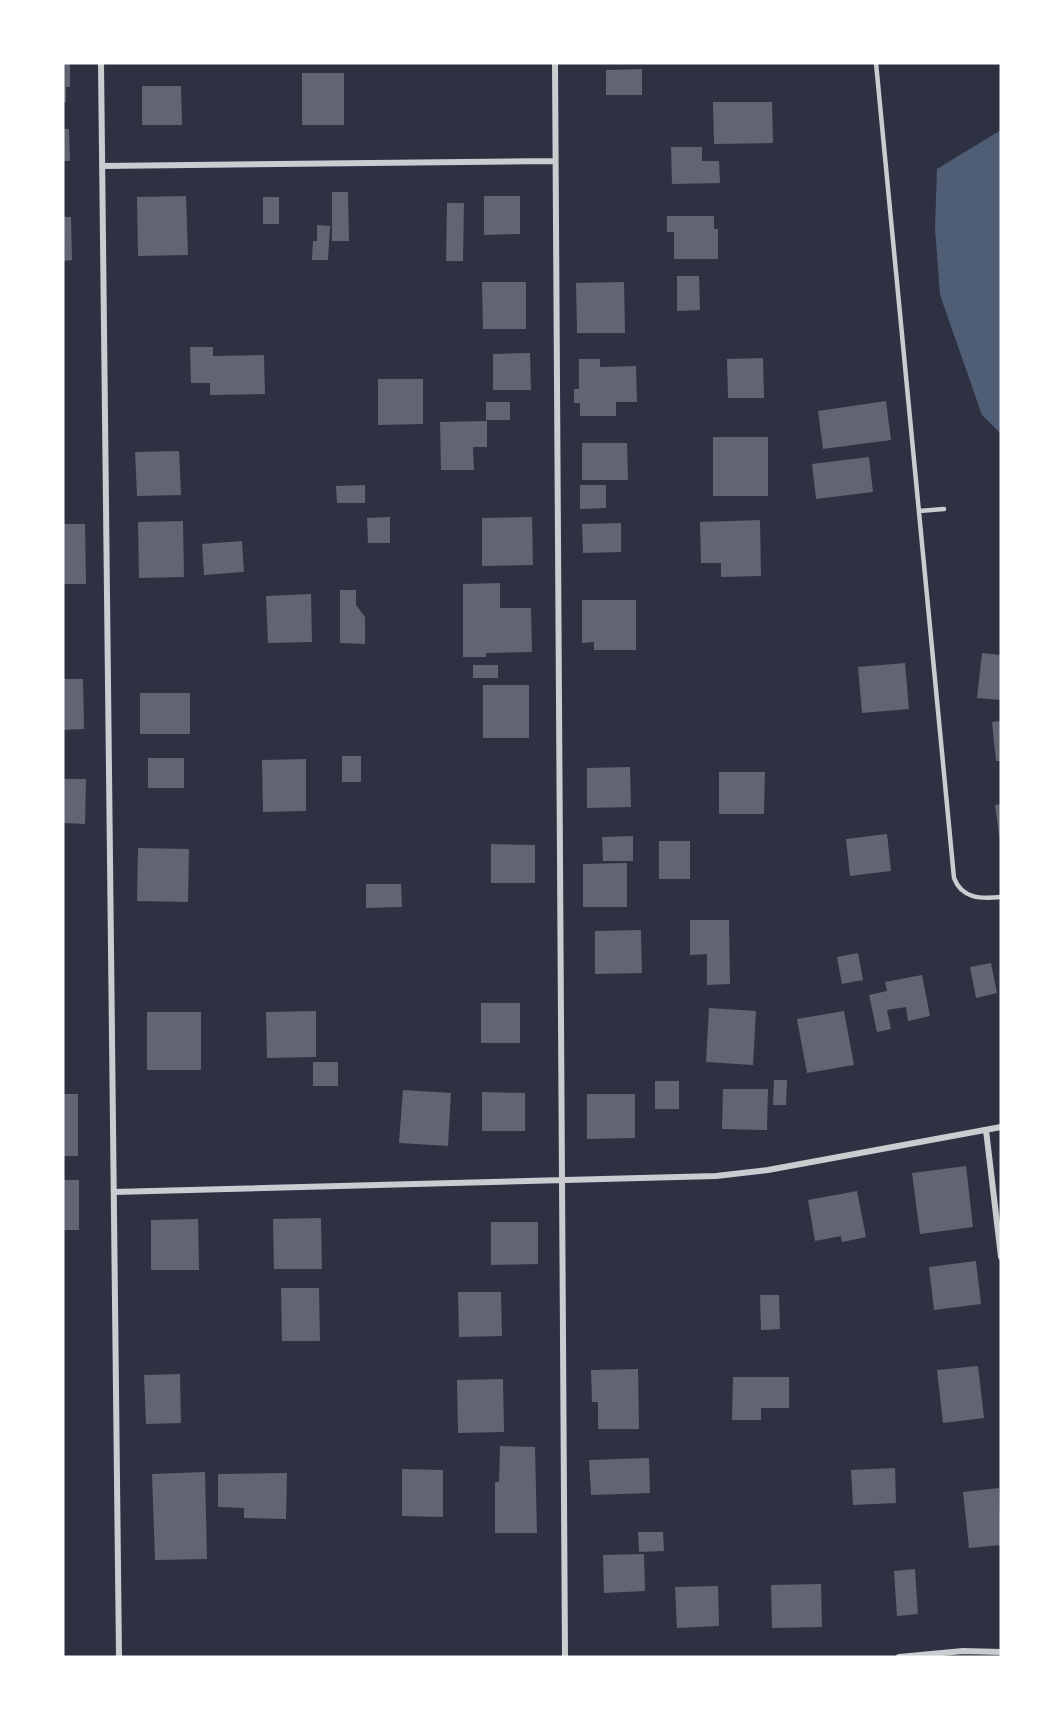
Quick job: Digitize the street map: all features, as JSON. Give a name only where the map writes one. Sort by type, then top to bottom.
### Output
[{"type":"street","points":[[101,63],[119,1657]]},
{"type":"street","points":[[555,63],[560,1182],[565,1657]]},
{"type":"street","points":[[102,166],[555,161]]},
{"type":"street","points":[[114,1192],[560,1182],[726,1175],[1001,1127]]},
{"type":"street","points":[[986,1130],[1001,1257]]},
{"type":"street","points":[[899,1657],[963,1651],[1001,1652]]},
{"type":"lane","points":[[876,63],[954,878],[958,889],[970,896],[1001,897]]},
{"type":"lane","points":[[919,511],[944,509]]},
{"type":"water","points":[[1001,130],[1001,434],[982,415],[940,295],[935,228],[937,169]]},
{"type":"building","points":[[63,63],[70,63],[70,87],[66,87],[66,102],[63,102]]},
{"type":"building","points":[[642,69],[642,95],[606,95],[606,70]]},
{"type":"building","points":[[302,73],[344,73],[344,125],[302,125]]},
{"type":"building","points":[[142,86],[181,86],[182,125],[142,125]]},
{"type":"building","points":[[713,102],[772,102],[773,143],[714,144]]},
{"type":"building","points":[[63,129],[69,129],[70,161],[63,161]]},
{"type":"building","points":[[671,147],[702,147],[702,161],[719,161],[720,183],[672,184]]},
{"type":"building","points":[[332,192],[348,192],[349,241],[332,241]]},
{"type":"building","points":[[186,196],[188,255],[138,256],[137,197]]},
{"type":"building","points":[[484,196],[520,196],[520,234],[484,235]]},
{"type":"building","points":[[263,197],[279,197],[279,224],[263,224]]},
{"type":"building","points":[[447,203],[464,203],[463,261],[446,261]]},
{"type":"building","points":[[667,216],[714,216],[714,229],[718,229],[718,259],[674,259],[674,232],[667,232]]},
{"type":"building","points":[[63,217],[71,217],[72,260],[63,261]]},
{"type":"building","points":[[317,225],[330,226],[328,260],[312,260],[313,241],[317,241]]},
{"type":"building","points":[[677,276],[699,276],[700,310],[677,311]]},
{"type":"building","points":[[482,282],[526,282],[526,329],[483,329]]},
{"type":"building","points":[[624,282],[625,333],[577,333],[576,283]]},
{"type":"building","points":[[190,347],[213,347],[213,356],[264,355],[265,394],[210,395],[210,383],[191,383]]},
{"type":"building","points":[[530,353],[531,390],[493,390],[493,354]]},
{"type":"building","points":[[763,358],[764,398],[728,398],[727,359]]},
{"type":"building","points":[[579,359],[600,359],[600,367],[636,366],[637,402],[616,402],[616,416],[580,416],[580,403],[574,403],[574,389],[579,389]]},
{"type":"building","points":[[378,379],[423,379],[423,424],[378,425]]},
{"type":"building","points":[[886,401],[891,440],[823,449],[818,411]]},
{"type":"building","points":[[486,402],[510,402],[510,420],[486,420]]},
{"type":"building","points":[[487,421],[487,447],[473,447],[474,470],[441,470],[440,422]]},
{"type":"building","points":[[713,437],[768,437],[768,496],[713,496]]},
{"type":"building","points":[[582,443],[627,443],[628,480],[582,480]]},
{"type":"building","points":[[179,451],[181,495],[137,496],[135,452]]},
{"type":"building","points":[[869,457],[873,492],[816,499],[812,464]]},
{"type":"building","points":[[365,485],[365,503],[337,503],[336,486]]},
{"type":"building","points":[[580,485],[606,485],[606,508],[580,509]]},
{"type":"building","points":[[390,517],[390,543],[368,543],[367,518]]},
{"type":"building","points":[[532,517],[533,565],[482,566],[482,518]]},
{"type":"building","points":[[760,520],[761,576],[721,577],[721,563],[701,563],[700,522]]},
{"type":"building","points":[[183,521],[184,577],[139,578],[138,522]]},
{"type":"building","points":[[621,523],[621,552],[583,553],[582,524]]},
{"type":"building","points":[[63,524],[85,524],[86,584],[63,584]]},
{"type":"building","points":[[242,541],[244,572],[204,575],[202,544]]},
{"type":"building","points":[[500,583],[500,608],[531,608],[532,652],[486,653],[486,657],[463,657],[463,584]]},
{"type":"building","points":[[340,590],[356,590],[356,605],[365,617],[365,644],[340,643]]},
{"type":"building","points":[[311,594],[312,642],[268,643],[266,596]]},
{"type":"building","points":[[582,600],[636,600],[636,650],[594,650],[594,642],[582,643]]},
{"type":"building","points":[[982,653],[1001,655],[1001,700],[977,698]]},
{"type":"building","points":[[905,663],[909,709],[862,713],[858,667]]},
{"type":"building","points":[[473,665],[498,665],[498,678],[473,678]]},
{"type":"building","points":[[63,679],[83,679],[84,729],[63,730]]},
{"type":"building","points":[[483,685],[529,685],[529,738],[483,738]]},
{"type":"building","points":[[140,693],[190,693],[190,734],[140,734]]},
{"type":"building","points":[[1001,721],[1001,761],[996,761],[992,722]]},
{"type":"building","points":[[342,756],[361,756],[361,782],[342,782]]},
{"type":"building","points":[[148,758],[184,758],[184,788],[148,788]]},
{"type":"building","points":[[306,759],[306,811],[263,812],[262,760]]},
{"type":"building","points":[[630,767],[631,807],[587,808],[587,768]]},
{"type":"building","points":[[719,772],[765,772],[764,814],[719,814]]},
{"type":"building","points":[[63,779],[86,779],[85,824],[63,823]]},
{"type":"building","points":[[1001,804],[1001,841],[1000,841],[995,805]]},
{"type":"building","points":[[887,834],[891,871],[850,876],[846,839]]},
{"type":"building","points":[[633,836],[633,861],[603,861],[602,837]]},
{"type":"building","points":[[659,841],[690,841],[690,879],[659,879]]},
{"type":"building","points":[[491,844],[535,845],[535,883],[491,883]]},
{"type":"building","points":[[138,848],[189,849],[188,902],[137,901]]},
{"type":"building","points":[[627,863],[627,907],[583,907],[583,864]]},
{"type":"building","points":[[366,884],[401,884],[402,907],[366,908]]},
{"type":"building","points":[[690,920],[729,920],[730,984],[707,985],[707,954],[690,955]]},
{"type":"building","points":[[641,930],[642,973],[595,974],[595,931]]},
{"type":"building","points":[[858,953],[863,980],[842,984],[837,957]]},
{"type":"building","points":[[991,963],[997,993],[976,998],[970,967]]},
{"type":"building","points":[[922,975],[930,1016],[908,1021],[906,1007],[887,1010],[891,1029],[877,1032],[869,995],[887,991],[885,982]]},
{"type":"building","points":[[481,1003],[520,1003],[520,1043],[481,1043]]},
{"type":"building","points":[[709,1008],[756,1011],[753,1065],[706,1062]]},
{"type":"building","points":[[316,1011],[316,1057],[267,1058],[266,1012]]},
{"type":"building","points":[[844,1011],[854,1065],[807,1073],[797,1019]]},
{"type":"building","points":[[147,1012],[201,1012],[201,1070],[147,1070]]},
{"type":"building","points":[[313,1062],[338,1062],[338,1086],[313,1086]]},
{"type":"building","points":[[774,1080],[787,1080],[786,1105],[773,1105]]},
{"type":"building","points":[[655,1081],[679,1081],[679,1109],[655,1109]]},
{"type":"building","points":[[723,1089],[768,1089],[767,1130],[722,1129]]},
{"type":"building","points":[[403,1090],[451,1093],[448,1146],[399,1143]]},
{"type":"building","points":[[482,1092],[525,1093],[525,1131],[482,1131]]},
{"type":"building","points":[[63,1094],[78,1094],[78,1156],[63,1156]]},
{"type":"building","points":[[587,1094],[635,1094],[635,1138],[587,1139]]},
{"type":"building","points":[[966,1166],[973,1227],[920,1234],[912,1173]]},
{"type":"building","points":[[63,1180],[79,1180],[79,1230],[63,1230]]},
{"type":"building","points":[[857,1191],[866,1237],[842,1242],[841,1236],[815,1241],[808,1200]]},
{"type":"building","points":[[321,1218],[322,1269],[274,1269],[273,1219]]},
{"type":"building","points":[[198,1219],[199,1270],[151,1270],[151,1220]]},
{"type":"building","points":[[491,1222],[538,1222],[538,1264],[491,1265]]},
{"type":"building","points":[[976,1261],[981,1304],[934,1310],[929,1267]]},
{"type":"building","points":[[281,1288],[319,1288],[320,1341],[282,1341]]},
{"type":"building","points":[[458,1292],[501,1292],[502,1336],[459,1337]]},
{"type":"building","points":[[760,1295],[779,1295],[780,1329],[761,1330]]},
{"type":"building","points":[[978,1366],[984,1418],[943,1423],[937,1370]]},
{"type":"building","points":[[638,1369],[639,1429],[598,1429],[598,1402],[592,1402],[591,1370]]},
{"type":"building","points":[[180,1374],[181,1423],[146,1424],[144,1375]]},
{"type":"building","points":[[733,1377],[789,1377],[789,1408],[761,1408],[761,1420],[732,1420]]},
{"type":"building","points":[[503,1379],[504,1432],[458,1433],[457,1380]]},
{"type":"building","points":[[500,1446],[535,1447],[537,1533],[495,1533],[495,1482],[499,1482]]},
{"type":"building","points":[[649,1458],[650,1493],[591,1495],[589,1460]]},
{"type":"building","points":[[895,1468],[896,1503],[853,1505],[851,1470]]},
{"type":"building","points":[[402,1469],[443,1470],[443,1517],[402,1516]]},
{"type":"building","points":[[205,1472],[207,1559],[155,1560],[152,1474]]},
{"type":"building","points":[[287,1473],[286,1519],[244,1518],[244,1508],[218,1507],[218,1474]]},
{"type":"building","points":[[999,1488],[1001,1545],[969,1548],[963,1492]]},
{"type":"building","points":[[638,1532],[663,1532],[664,1551],[639,1552]]},
{"type":"building","points":[[644,1554],[645,1591],[604,1593],[603,1555]]},
{"type":"building","points":[[915,1569],[918,1614],[897,1616],[894,1571]]},
{"type":"building","points":[[821,1584],[822,1627],[772,1628],[771,1585]]},
{"type":"building","points":[[718,1586],[719,1626],[677,1628],[675,1587]]}]
